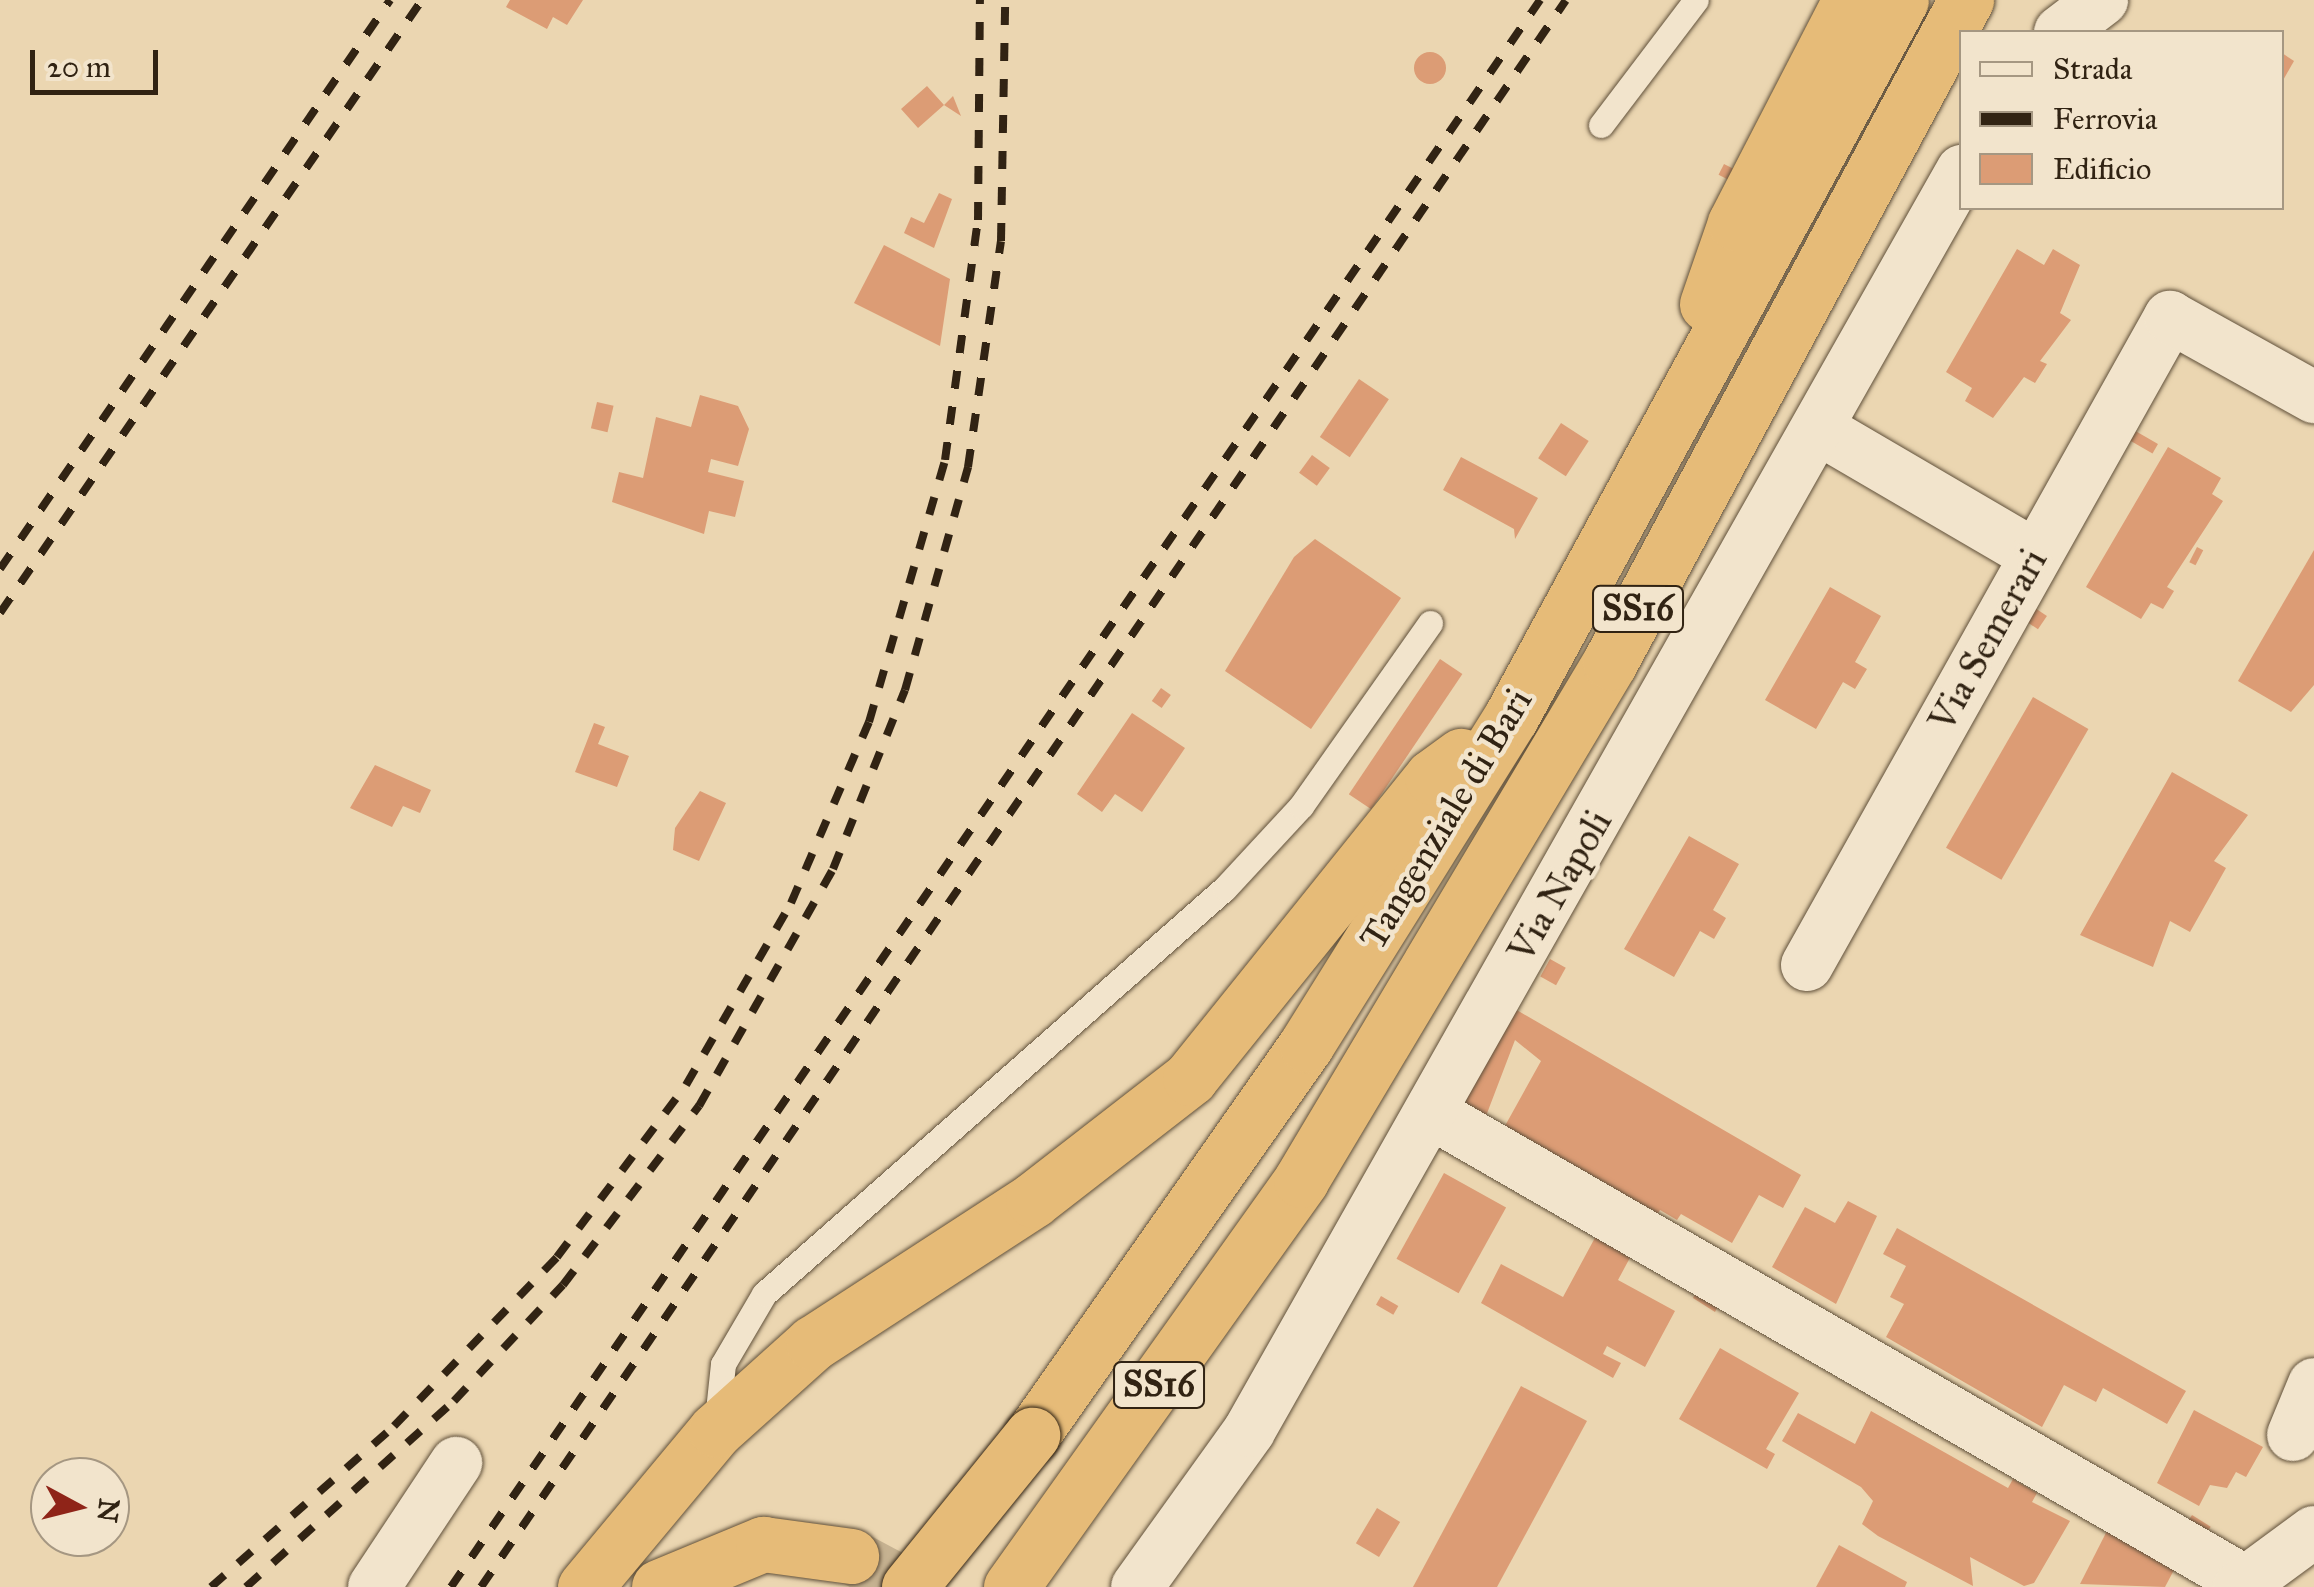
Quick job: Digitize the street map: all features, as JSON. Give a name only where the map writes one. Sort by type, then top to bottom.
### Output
[{"type":"highway","points":[[1652,459],[1735,222],[1850,0]]},
{"type":"highway","name":"Tangenziale di Bari","points":[[909,1587],[1032,1435],[1306,1045],[1510,717],[1901,0]]},
{"type":"highway","name":"Tangenziale di Bari","points":[[1011,1587],[1301,1180],[1610,662],[1966,0]]},
{"type":"highway","points":[[1989,30],[2005,0]]},
{"type":"highway","points":[[1762,380],[1844,294],[1959,85]]},
{"type":"highway","points":[[585,1587],[716,1430],[813,1343],[1033,1200],[1190,1078],[1432,777],[1510,717]]},
{"type":"highway","points":[[1043,1587],[1301,1180]]},
{"type":"highway","points":[[660,1587],[763,1544],[851,1556]]},
{"type":"street","points":[[2063,30],[2102,0]]},
{"type":"street","name":"Via Napoli","points":[[1137,1587],[1249,1431],[1959,176]]},
{"type":"street","name":"Via Semerari","points":[[1806,964],[2170,316],[2314,396]]},
{"type":"street","points":[[1818,429],[2035,555]]},
{"type":"street","points":[[1431,1113],[2242,1584],[2314,1532]]},
{"type":"street","points":[[2294,1435],[2314,1384]]},
{"type":"street","points":[[374,1587],[456,1463]]},
{"type":"lane","points":[[1601,126],[1696,0]]},
{"type":"lane","points":[[716,1430],[723,1364],[764,1294],[1226,888],[1301,806],[1430,623]]},
{"type":"building","points":[[510,0],[583,0],[567,25],[553,17],[547,29],[506,7]]},
{"type":"building","points":[[1430,52],[1441,57],[1446,68],[1441,79],[1430,84],[1419,79],[1414,68],[1419,57]]},
{"type":"building","points":[[2284,54],[2294,61],[2284,78]]},
{"type":"building","points":[[927,86],[944,105],[918,128],[901,109]]},
{"type":"building","points":[[953,96],[961,116],[944,105]]},
{"type":"building","points":[[1724,164],[1738,171],[1733,182],[1719,175]]},
{"type":"building","points":[[939,193],[952,199],[934,248],[904,233],[911,217],[924,223]]},
{"type":"building","points":[[884,245],[950,279],[940,346],[854,303]]},
{"type":"building","points":[[2017,249],[2044,265],[2053,249],[2080,265],[2060,313],[2071,320],[2040,361],[2047,364],[2035,383],[2024,377],[1993,418],[1965,401],[1972,388],[1946,372]]},
{"type":"building","points":[[1359,379],[1389,399],[1350,457],[1320,437]]},
{"type":"building","points":[[700,395],[738,406],[749,429],[738,466],[711,459],[708,472],[744,481],[735,517],[709,511],[704,534],[612,502],[619,472],[643,478],[656,417],[691,427]]},
{"type":"building","points":[[597,402],[614,406],[607,432],[591,428]]},
{"type":"building","points":[[1561,423],[1589,441],[1566,476],[1538,458]]},
{"type":"building","points":[[2132,429],[2158,444],[2152,454],[2126,439]]},
{"type":"building","points":[[2168,447],[2221,478],[2212,494],[2223,501],[2167,587],[2174,591],[2163,609],[2151,603],[2141,619],[2086,587]]},
{"type":"building","points":[[1312,455],[1330,468],[1317,486],[1299,473]]},
{"type":"building","points":[[1461,457],[1538,498],[1515,539],[1514,529],[1443,490]]},
{"type":"building","points":[[1315,539],[1401,598],[1311,729],[1225,671],[1294,557]]},
{"type":"building","points":[[2197,547],[2203,550],[2196,565],[2189,562]]},
{"type":"building","points":[[2314,550],[2314,685],[2291,712],[2238,681]]},
{"type":"building","points":[[1830,587],[1881,616],[1855,662],[1867,669],[1855,689],[1843,682],[1816,729],[1765,700]]},
{"type":"building","points":[[2032,606],[2047,616],[2038,629],[2023,619]]},
{"type":"building","points":[[1440,659],[1462,674],[1371,809],[1349,794]]},
{"type":"building","points":[[1161,688],[1171,695],[1162,708],[1152,701]]},
{"type":"building","points":[[2033,697],[2088,729],[2001,880],[1946,848]]},
{"type":"building","points":[[1132,713],[1185,748],[1142,812],[1115,794],[1102,812],[1077,794]]},
{"type":"building","points":[[594,723],[605,727],[598,744],[629,756],[617,787],[575,772]]},
{"type":"building","points":[[375,765],[431,790],[420,813],[403,806],[392,827],[350,808]]},
{"type":"building","points":[[2172,772],[2248,815],[2214,861],[2226,868],[2190,932],[2170,921],[2153,967],[2080,935]]},
{"type":"building","points":[[700,791],[726,803],[699,861],[673,850],[675,828]]},
{"type":"building","points":[[1689,836],[1739,864],[1713,910],[1726,918],[1714,939],[1700,931],[1674,977],[1624,949]]},
{"type":"building","points":[[1550,959],[1566,968],[1556,985],[1540,976]]},
{"type":"building","points":[[1515,1009],[1801,1175],[1783,1208],[1759,1195],[1732,1243],[1681,1214],[1677,1220],[1660,1210],[1653,1222],[1501,1133],[1541,1061],[1515,1040],[1486,1116],[1459,1111]]},
{"type":"building","points":[[1444,1173],[1506,1207],[1459,1293],[1396,1259]]},
{"type":"building","points":[[1848,1201],[1877,1216],[1836,1304],[1772,1267],[1805,1207],[1835,1223]]},
{"type":"building","points":[[1897,1228],[2186,1391],[2167,1424],[2103,1388],[2096,1402],[2064,1385],[2042,1427],[1886,1337],[1904,1304],[1890,1297],[1906,1266],[1883,1254]]},
{"type":"building","points":[[1597,1234],[1632,1254],[1618,1280],[1675,1311],[1645,1367],[1607,1346],[1603,1354],[1621,1363],[1613,1378],[1481,1303],[1501,1264],[1563,1297]]},
{"type":"building","points":[[1695,1294],[1718,1306],[1715,1312],[1693,1298]]},
{"type":"building","points":[[1381,1296],[1398,1306],[1393,1315],[1376,1305]]},
{"type":"building","points":[[1720,1348],[1799,1393],[1766,1449],[1775,1454],[1767,1469],[1679,1419]]},
{"type":"building","points":[[1521,1386],[1587,1421],[1497,1587],[1413,1587]]},
{"type":"building","points":[[2194,1410],[2263,1447],[2246,1477],[2236,1472],[2227,1488],[2210,1485],[2199,1506],[2157,1483]]},
{"type":"building","points":[[1871,1411],[2008,1488],[2013,1479],[2037,1493],[2032,1502],[2070,1521],[2034,1583],[2024,1586],[1970,1557],[1973,1586],[1878,1536],[1862,1524],[1873,1501],[1861,1487],[1782,1441],[1798,1413],[1855,1444]]},
{"type":"building","points":[[1377,1508],[1400,1522],[1379,1557],[1356,1543]]},
{"type":"building","points":[[2192,1515],[2211,1527],[2205,1535],[2187,1523]]},
{"type":"building","points":[[2112,1521],[2175,1568],[2165,1587],[2080,1584]]},
{"type":"building","points":[[1839,1545],[1907,1582],[1905,1587],[1816,1587]]},
{"type":"tunnel","points":[[851,1556],[909,1587]]},
{"type":"railway","points":[[0,569],[390,0]]},
{"type":"railway","points":[[0,613],[422,0]]},
{"type":"railway","points":[[211,1587],[394,1426],[557,1257],[686,1085],[791,903],[869,722],[945,460],[978,220],[980,0]]},
{"type":"railway","points":[[246,1587],[454,1401],[563,1285],[699,1106],[833,869],[905,690],[968,467],[1001,241],[1005,0]]},
{"type":"railway","points":[[451,1587],[1540,0]]},
{"type":"railway","points":[[481,1587],[1566,0]]}]
